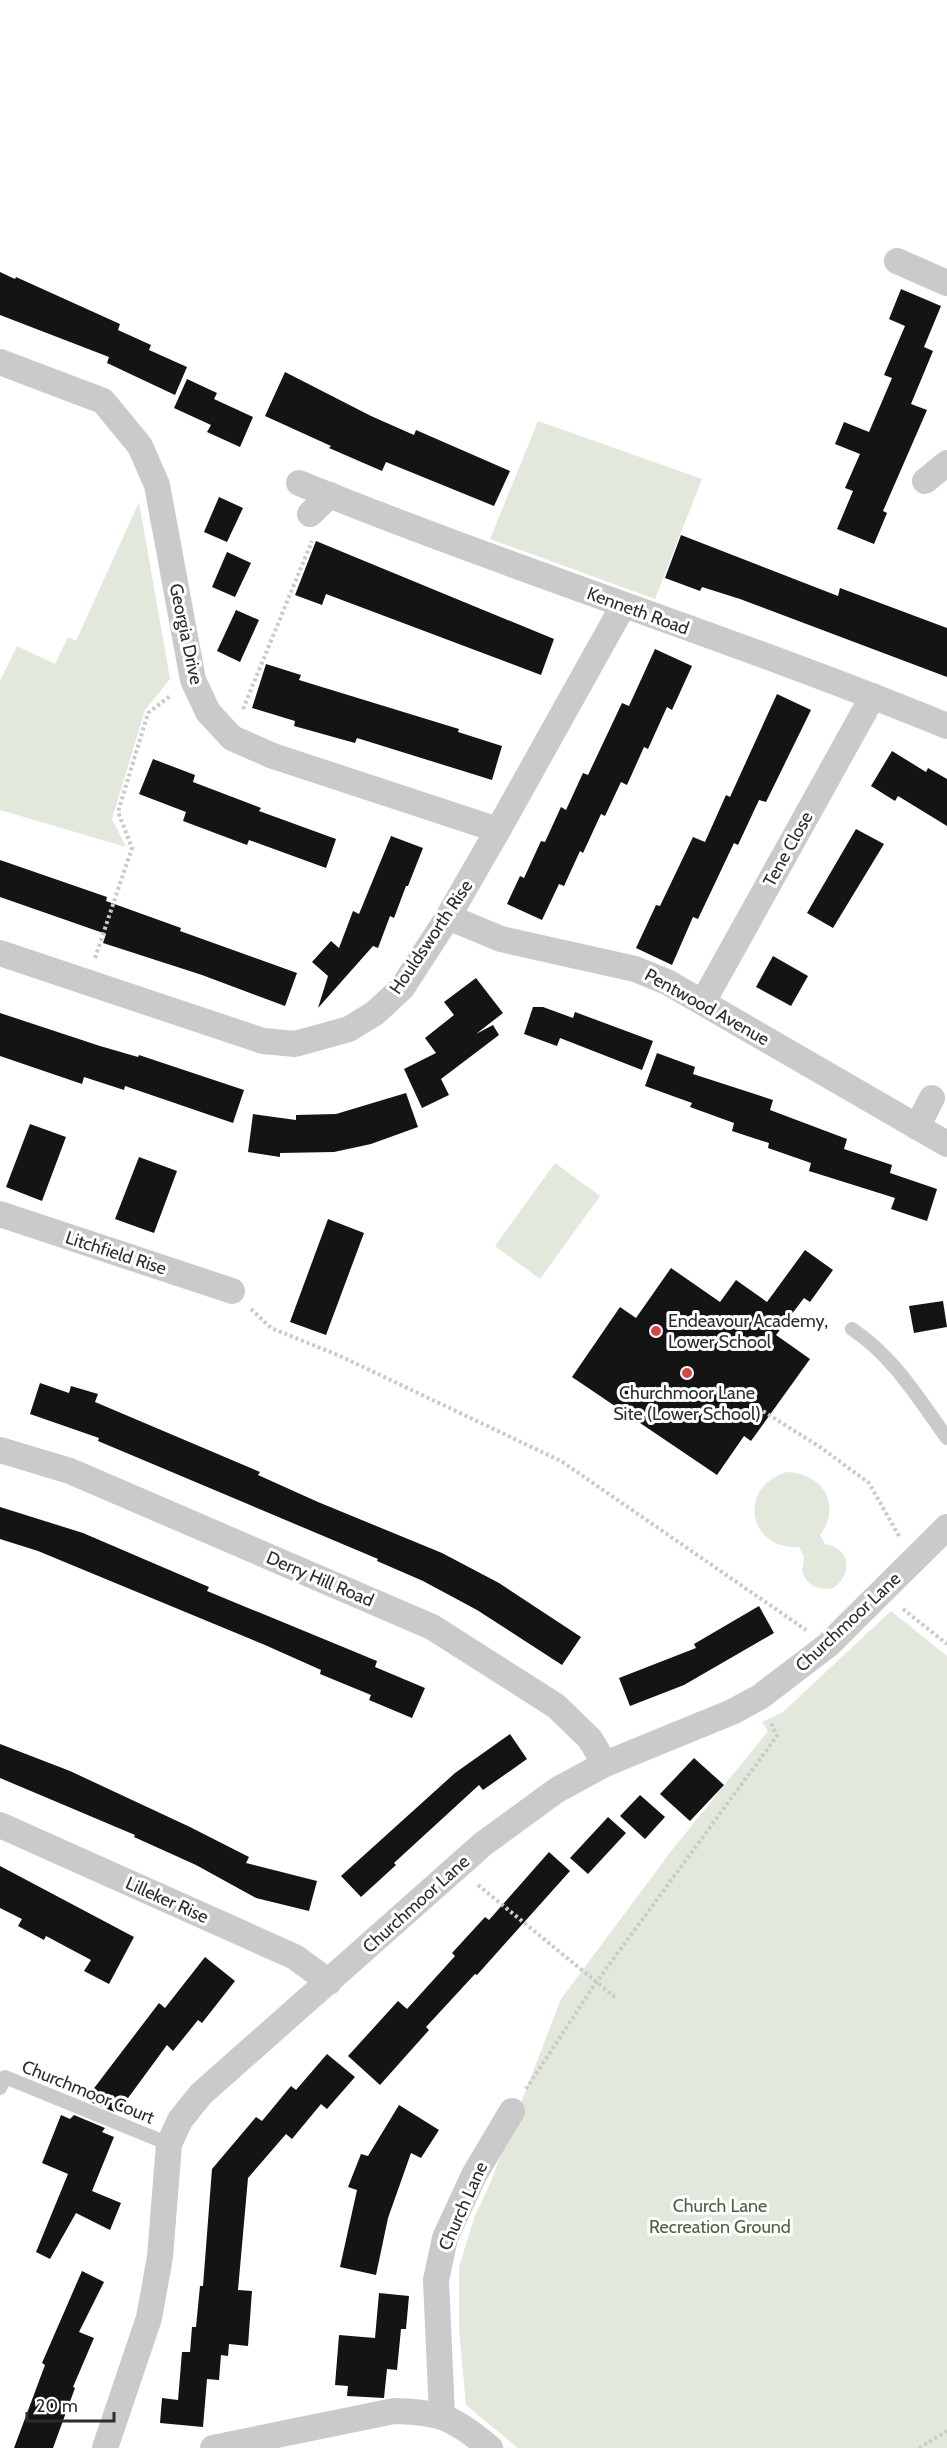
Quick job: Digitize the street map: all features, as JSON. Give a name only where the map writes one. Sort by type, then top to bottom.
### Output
[{"type":"street","points":[[897,261],[947,283]]},
{"type":"street","name":"Georgia Drive","points":[[0,362],[103,401],[140,446],[157,485],[193,680],[208,712],[232,738],[273,756],[498,830]]},
{"type":"street","points":[[925,481],[947,463]]},
{"type":"street","name":"Kenneth Road","points":[[299,483],[623,606],[873,696],[947,726]]},
{"type":"street","points":[[310,514],[330,495]]},
{"type":"street","name":"Houldsworth Rise","points":[[0,953],[264,1041],[296,1044],[349,1029],[375,1013],[402,988],[448,917],[623,606]]},
{"type":"street","name":"Tene Close","points":[[703,1002],[873,696]]},
{"type":"street","name":"Pentwood Avenue","points":[[448,917],[501,939],[635,969],[668,982],[947,1144]]},
{"type":"street","points":[[917,1127],[933,1098]]},
{"type":"street","name":"Litchfield Rise","points":[[0,1214],[232,1291]]},
{"type":"street","name":"Derry Hill Road","points":[[0,1450],[70,1471],[432,1627],[556,1706],[590,1739],[605,1764]]},
{"type":"street","name":"Churchmoor Lane","points":[[105,2448],[149,2318],[160,2257],[169,2144],[180,2120],[201,2094],[457,1866],[557,1790],[605,1764],[732,1712],[760,1697],[828,1645],[947,1527]]},
{"type":"street","name":"Lilleker Rise","points":[[0,1825],[295,1957],[329,1982]]},
{"type":"street","name":"Church Lane","points":[[442,2416],[436,2280],[445,2238],[474,2175],[512,2111]]},
{"type":"street","points":[[213,2448],[394,2411],[422,2412],[442,2416],[462,2424],[490,2448]]},
{"type":"lane","points":[[852,1329],[876,1345],[947,1438]]},
{"type":"lane","name":"Churchmoor Court","points":[[0,2088],[5,2077],[169,2144]]},
{"type":"path","points":[[232,738],[314,536],[310,514]]},
{"type":"path","points":[[87,982],[132,848],[118,812],[148,713],[193,680]]},
{"type":"path","points":[[232,1291],[271,1328],[340,1356],[561,1461],[828,1645]]},
{"type":"path","points":[[758,1408],[820,1447],[869,1483],[891,1526],[919,1556]]},
{"type":"path","points":[[883,1592],[947,1644]]},
{"type":"path","points":[[512,2111],[595,1984],[777,1736],[760,1697]]},
{"type":"path","points":[[457,1866],[595,1984],[616,1998]]},
{"type":"path","points":[[919,2448],[947,2431]]},
{"type":"green space","points":[[538,421],[702,479],[655,599],[490,539]]},
{"type":"green space","points":[[139,502],[170,679],[145,710],[112,819],[126,847],[0,810],[0,681],[17,646],[55,664],[68,637],[76,641]]},
{"type":"green space","points":[[555,1163],[600,1196],[540,1279],[495,1246]]},
{"type":"green space","points":[[786,1472],[810,1478],[825,1492],[829,1502],[829,1512],[827,1523],[820,1535],[825,1544],[840,1551],[846,1563],[844,1576],[833,1588],[823,1589],[810,1584],[802,1572],[804,1557],[799,1547],[782,1545],[769,1539],[760,1529],[755,1517],[755,1504],[760,1491],[770,1480]]},
{"type":"green space","name":"Church Lane Recreation Ground","points":[[891,1611],[947,1656],[947,2448],[518,2448],[466,2405],[459,2330],[459,2267],[474,2218],[489,2186],[561,1999],[672,1850],[768,1731],[762,1722],[783,1712]]},
{"type":"building","points":[[0,272],[120,324],[118,330],[151,345],[149,350],[187,367],[175,395],[107,363],[109,357],[0,315]]},
{"type":"building","points":[[901,289],[941,306],[924,347],[933,351],[911,404],[927,410],[883,511],[887,513],[874,544],[837,529],[853,491],[845,488],[860,454],[835,444],[844,422],[869,432],[892,378],[884,375],[905,326],[889,319]]},
{"type":"building","points":[[285,372],[414,435],[416,430],[510,471],[494,506],[386,462],[382,471],[265,416]]},
{"type":"building","points":[[187,379],[217,393],[214,399],[253,417],[240,447],[207,432],[211,425],[174,408]]},
{"type":"building","points":[[219,497],[243,508],[227,542],[204,532]]},
{"type":"building","points":[[681,535],[838,596],[840,588],[947,628],[947,677],[740,599],[702,587],[700,591],[665,578]]},
{"type":"building","points":[[316,541],[554,639],[541,675],[326,594],[322,605],[295,595]]},
{"type":"building","points":[[227,552],[251,563],[235,597],[212,587]]},
{"type":"building","points":[[236,610],[259,620],[240,662],[217,651]]},
{"type":"building","points":[[655,649],[692,666],[672,710],[667,707],[648,749],[644,747],[627,785],[621,782],[605,816],[601,814],[583,853],[580,851],[564,886],[559,884],[542,920],[507,904],[520,876],[524,878],[541,841],[545,842],[561,807],[566,810],[583,773],[588,775],[622,703],[629,706]]},
{"type":"building","points":[[266,664],[301,675],[299,680],[459,729],[458,732],[502,746],[492,780],[357,738],[355,743],[294,726],[295,721],[252,708]]},
{"type":"building","points":[[777,694],[811,710],[766,802],[759,800],[738,845],[734,843],[698,919],[693,917],[672,965],[636,948],[656,905],[660,906],[693,837],[705,842],[726,795],[730,797]]},
{"type":"building","points":[[892,751],[926,772],[928,768],[947,779],[947,826],[898,796],[895,801],[871,786]]},
{"type":"building","points":[[153,759],[195,775],[193,782],[261,808],[259,811],[336,839],[326,868],[249,840],[247,845],[183,821],[186,812],[139,794]]},
{"type":"building","points":[[856,829],[884,844],[833,928],[807,913]]},
{"type":"building","points":[[391,836],[423,848],[408,886],[406,886],[394,918],[390,916],[378,948],[373,946],[318,1008],[328,976],[312,962],[331,941],[339,948],[353,911],[359,914]]},
{"type":"building","points":[[0,860],[107,897],[106,901],[181,928],[180,931],[297,973],[285,1006],[202,975],[103,943],[106,934],[0,897]]},
{"type":"building","points":[[773,956],[808,976],[791,1006],[756,987]]},
{"type":"building","points":[[476,978],[503,1013],[476,1034],[493,1025],[499,1035],[441,1079],[449,1095],[422,1108],[404,1069],[436,1053],[425,1038],[454,1015],[444,1002]]},
{"type":"building","points":[[533,1007],[543,1007],[573,1018],[575,1012],[653,1041],[642,1070],[560,1038],[557,1046],[524,1034]]},
{"type":"building","points":[[0,1013],[244,1090],[233,1123],[125,1086],[124,1090],[84,1077],[82,1084],[0,1056]]},
{"type":"building","points":[[657,1053],[695,1067],[693,1074],[773,1100],[770,1110],[847,1139],[844,1149],[892,1165],[890,1173],[937,1189],[927,1221],[891,1209],[895,1198],[809,1171],[811,1163],[768,1148],[769,1143],[732,1131],[734,1123],[690,1107],[692,1103],[645,1086]]},
{"type":"building","points":[[406,1093],[418,1127],[371,1144],[334,1152],[280,1153],[280,1157],[248,1152],[253,1114],[296,1120],[296,1115],[336,1114]]},
{"type":"building","points":[[30,1124],[66,1137],[42,1201],[6,1187]]},
{"type":"building","points":[[139,1157],[177,1171],[154,1233],[115,1219]]},
{"type":"building","points":[[328,1219],[364,1233],[326,1335],[290,1322]]},
{"type":"building","name":"Churchmoor Lane Site (Lower School)","points":[[805,1250],[833,1270],[810,1302],[804,1298],[776,1335],[810,1359],[751,1441],[744,1436],[717,1475],[572,1377],[620,1307],[636,1318],[671,1268],[720,1302],[736,1280],[767,1302]]},
{"type":"building","points":[[943,1301],[947,1327],[914,1333],[909,1306]]},
{"type":"building","points":[[40,1383],[69,1393],[71,1386],[98,1394],[95,1402],[260,1472],[258,1475],[318,1502],[442,1553],[499,1583],[581,1637],[562,1665],[477,1610],[423,1581],[377,1561],[378,1559],[98,1441],[99,1438],[30,1414]]},
{"type":"building","points":[[0,1507],[83,1533],[209,1587],[207,1591],[377,1661],[375,1667],[425,1688],[412,1718],[369,1700],[371,1695],[320,1674],[321,1670],[265,1645],[38,1551],[0,1539]]},
{"type":"building","points":[[759,1606],[774,1633],[684,1685],[630,1706],[619,1678],[696,1648],[694,1644]]},
{"type":"building","points":[[510,1734],[527,1759],[483,1790],[479,1785],[394,1863],[396,1865],[361,1897],[341,1876],[455,1773]]},
{"type":"building","points":[[0,1744],[70,1771],[190,1827],[249,1857],[246,1863],[317,1881],[309,1911],[256,1898],[196,1865],[134,1837],[135,1835],[0,1778]]},
{"type":"building","points":[[694,1758],[724,1785],[690,1821],[660,1794]]},
{"type":"building","points":[[640,1795],[665,1817],[645,1839],[620,1816]]},
{"type":"building","points":[[608,1817],[626,1833],[588,1874],[570,1858]]},
{"type":"building","points":[[549,1852],[570,1871],[477,1975],[475,1974],[426,2027],[429,2030],[380,2085],[348,2056],[398,2001],[407,2009],[455,1956],[452,1953],[485,1917],[489,1920]]},
{"type":"building","points":[[0,1866],[134,1937],[109,1984],[84,1971],[91,1960],[46,1936],[44,1940],[18,1926],[22,1919],[0,1908]]},
{"type":"building","points":[[205,1957],[235,1981],[202,2023],[198,2020],[173,2051],[167,2045],[117,2113],[85,2100],[159,2003],[165,2008]]},
{"type":"building","points":[[327,2054],[355,2077],[327,2109],[321,2104],[292,2139],[286,2134],[248,2178],[238,2290],[252,2291],[248,2346],[229,2344],[228,2356],[221,2355],[219,2380],[207,2379],[203,2427],[160,2423],[162,2398],[178,2400],[182,2352],[190,2352],[192,2327],[196,2327],[200,2286],[203,2286],[212,2169],[256,2117],[262,2121],[291,2086],[296,2090]]},
{"type":"building","points":[[399,2105],[439,2130],[421,2158],[411,2153],[388,2218],[376,2275],[340,2267],[357,2190],[348,2187],[361,2154],[368,2156]]},
{"type":"building","points":[[61,2115],[70,2119],[74,2115],[105,2128],[102,2132],[114,2137],[92,2191],[121,2203],[110,2230],[76,2213],[50,2259],[36,2252],[68,2174],[42,2163]]},
{"type":"building","points":[[82,2271],[104,2282],[79,2332],[94,2338],[73,2387],[75,2388],[53,2448],[14,2448],[45,2365],[42,2363]]},
{"type":"building","points":[[379,2293],[409,2296],[406,2329],[401,2329],[397,2370],[387,2369],[384,2398],[347,2396],[348,2386],[335,2385],[339,2335],[375,2338]]},
{"type":"place","name":"Endeavour Academy, Lower School","points":[[656,1331]]},
{"type":"place","name":"Churchmoor Lane Site (Lower School)","points":[[687,1373]]}]
